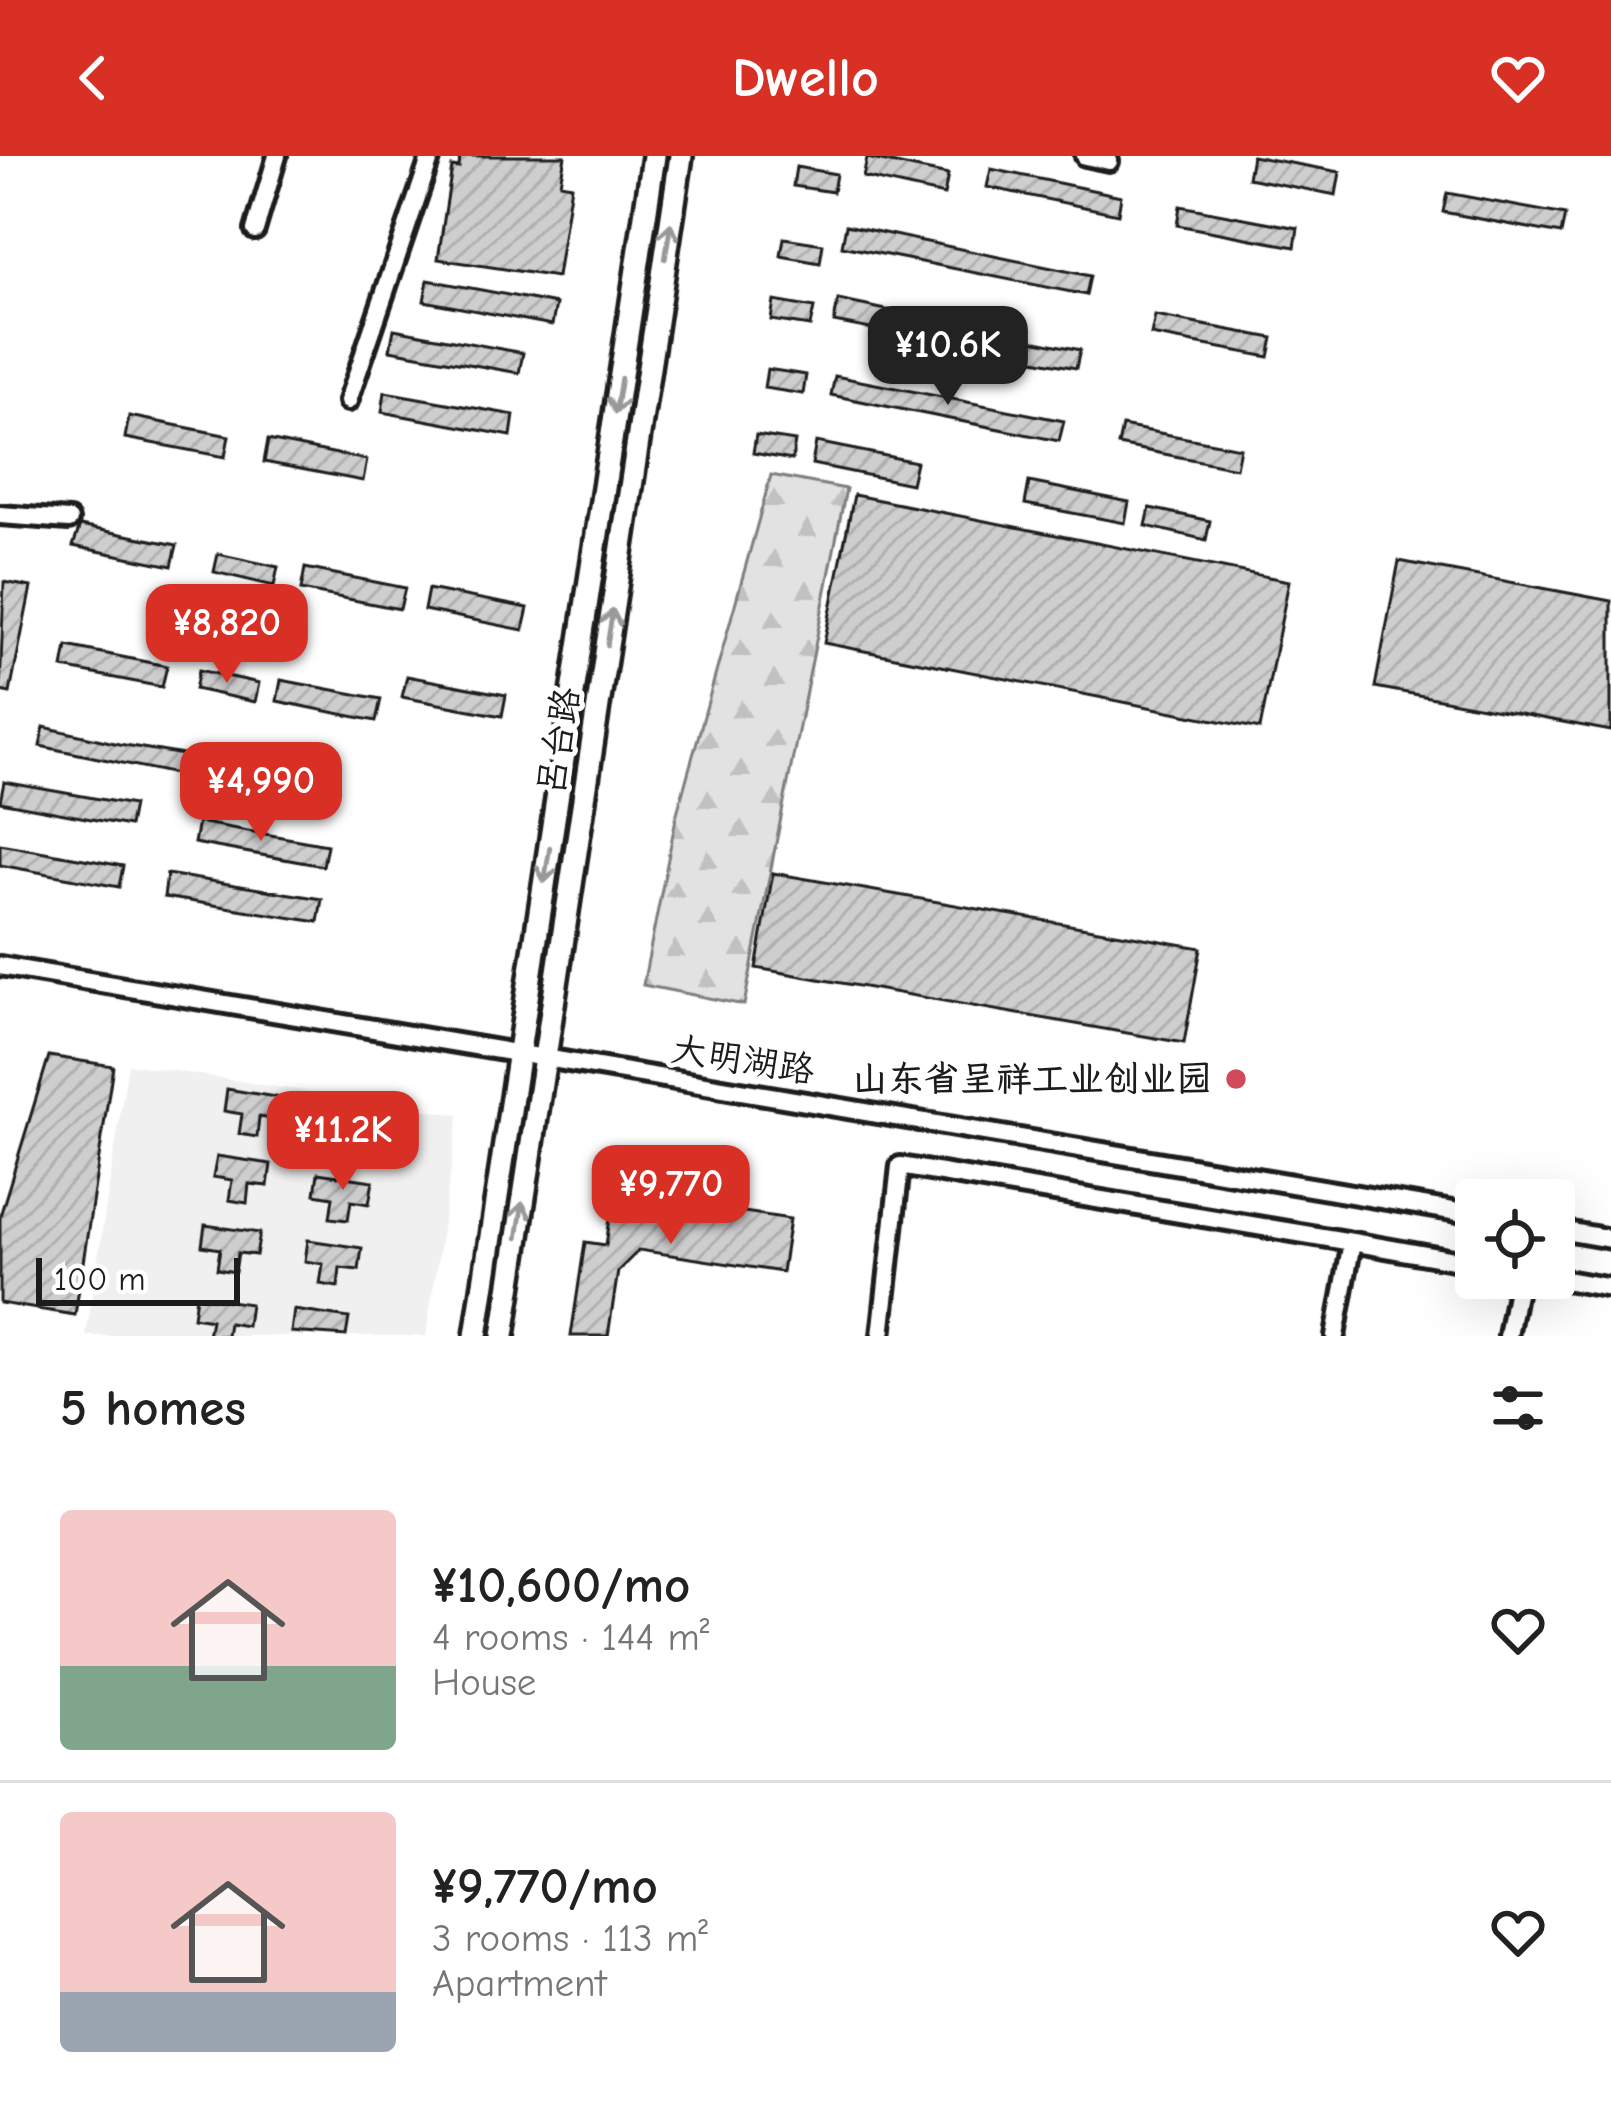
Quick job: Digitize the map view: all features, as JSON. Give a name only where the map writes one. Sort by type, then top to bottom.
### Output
[{"type":"main road","name":"吕台路","points":[[476,1336],[654,156]]},
{"type":"main road","name":"吕台路","points":[[502,1336],[681,156]]},
{"type":"street","points":[[255,230],[277,156]]},
{"type":"street","points":[[348,401],[430,156]]},
{"type":"street","points":[[1085,156],[1109,160]]},
{"type":"street","points":[[0,514],[69,520]]},
{"type":"street","name":"大明湖路","points":[[0,966],[1455,1212]]},
{"type":"street","points":[[881,1336],[900,1166],[1455,1260]]},
{"type":"street","points":[[1575,1232],[1611,1239]]},
{"type":"street","points":[[1335,1336],[1352,1242]]},
{"type":"street","points":[[1575,1281],[1611,1288]]},
{"type":"street","points":[[1508,1336],[1515,1299]]},
{"type":"shaded area","points":[[128,1064],[459,1115],[426,1336],[86,1336]]},
{"type":"green space","points":[[771,475],[846,489],[744,1005],[643,985],[677,813]]},
{"type":"building","points":[[460,156],[565,156],[560,183],[571,185],[557,277],[438,259],[452,167],[459,168]]},
{"type":"building","points":[[1252,156],[1340,172],[1336,195],[1248,178]]},
{"type":"building","points":[[867,158],[948,175],[944,195],[863,177]]},
{"type":"building","points":[[796,167],[836,174],[833,192],[793,186]]},
{"type":"building","points":[[991,169],[1121,196],[1118,214],[987,187]]},
{"type":"building","points":[[1447,193],[1565,215],[1561,234],[1443,212]]},
{"type":"building","points":[[1180,206],[1298,228],[1295,247],[1177,225]]},
{"type":"building","points":[[846,225],[1090,276],[1086,295],[842,246]]},
{"type":"building","points":[[784,238],[823,244],[820,263],[781,256]]},
{"type":"building","points":[[428,280],[556,304],[552,325],[424,301]]},
{"type":"building","points":[[838,300],[1080,350],[1076,368],[834,322]]},
{"type":"building","points":[[774,301],[814,308],[810,326],[771,320]]},
{"type":"building","points":[[1155,316],[1273,338],[1269,357],[1151,335]]},
{"type":"building","points":[[394,329],[523,353],[519,373],[390,350]]},
{"type":"building","points":[[767,369],[806,375],[803,394],[764,388]]},
{"type":"building","points":[[835,376],[1064,421],[1059,441],[831,395]]},
{"type":"building","points":[[385,392],[514,415],[511,436],[382,412]]},
{"type":"building","points":[[129,416],[229,436],[225,457],[125,438]]},
{"type":"building","points":[[1122,426],[1240,448],[1236,468],[1118,445]]},
{"type":"building","points":[[756,435],[795,441],[792,460],[753,453]]},
{"type":"building","points":[[268,440],[367,460],[363,481],[264,462]]},
{"type":"building","points":[[816,442],[916,462],[911,484],[812,464]]},
{"type":"building","points":[[1029,482],[1129,502],[1125,523],[1025,504]]},
{"type":"building","points":[[854,495],[1289,581],[1260,729],[824,643]]},
{"type":"building","points":[[1150,508],[1210,521],[1206,540],[1146,526]]},
{"type":"building","points":[[80,526],[177,545],[172,566],[73,546]]},
{"type":"building","points":[[218,554],[278,567],[274,586],[214,572]]},
{"type":"building","points":[[1399,561],[1611,601],[1611,731],[1375,687]]},
{"type":"building","points":[[305,568],[405,588],[400,609],[301,590]]},
{"type":"building","points":[[4,582],[31,587],[10,693],[0,691]]},
{"type":"building","points":[[428,589],[528,608],[523,630],[424,610]]},
{"type":"building","points":[[67,646],[167,666],[162,687],[63,668]]},
{"type":"building","points":[[199,670],[259,683],[255,702],[195,689]]},
{"type":"building","points":[[407,676],[506,695],[502,716],[402,697]]},
{"type":"building","points":[[281,680],[381,699],[376,721],[277,701]]},
{"type":"building","points":[[44,727],[119,744],[337,779],[332,801],[216,778],[215,782],[40,746]]},
{"type":"building","points":[[4,782],[133,805],[129,826],[0,802]]},
{"type":"building","points":[[198,822],[327,845],[323,866],[194,843]]},
{"type":"building","points":[[0,844],[123,866],[119,887],[0,865]]},
{"type":"building","points":[[773,873],[1201,948],[1184,1043],[756,968]]},
{"type":"building","points":[[167,874],[322,899],[318,922],[164,897]]},
{"type":"building","points":[[49,1056],[113,1066],[75,1315],[0,1303],[0,1216]]},
{"type":"building","points":[[227,1089],[281,1098],[278,1120],[259,1117],[257,1137],[239,1134],[242,1114],[224,1111]]},
{"type":"building","points":[[326,1103],[380,1112],[377,1134],[359,1131],[356,1151],[338,1148],[341,1128],[323,1125]]},
{"type":"building","points":[[217,1156],[271,1164],[268,1186],[249,1184],[247,1203],[229,1200],[232,1180],[213,1177]]},
{"type":"building","points":[[318,1173],[373,1181],[369,1204],[351,1201],[348,1220],[330,1218],[333,1197],[315,1194]]},
{"type":"building","points":[[614,1192],[790,1219],[782,1272],[639,1250],[618,1271],[608,1336],[571,1336],[585,1242],[606,1245]]},
{"type":"building","points":[[205,1225],[260,1233],[256,1255],[238,1253],[235,1272],[217,1269],[220,1249],[202,1246]]},
{"type":"building","points":[[308,1240],[362,1248],[359,1270],[340,1268],[338,1287],[320,1284],[323,1264],[305,1261]]},
{"type":"building","points":[[196,1296],[250,1304],[247,1326],[229,1323],[227,1336],[208,1336],[211,1320],[193,1317]]},
{"type":"building","points":[[294,1310],[349,1318],[346,1336],[291,1332]]},
{"type":"place","name":"山东省呈祥工业创业园","points":[[1236,1079]]}]
